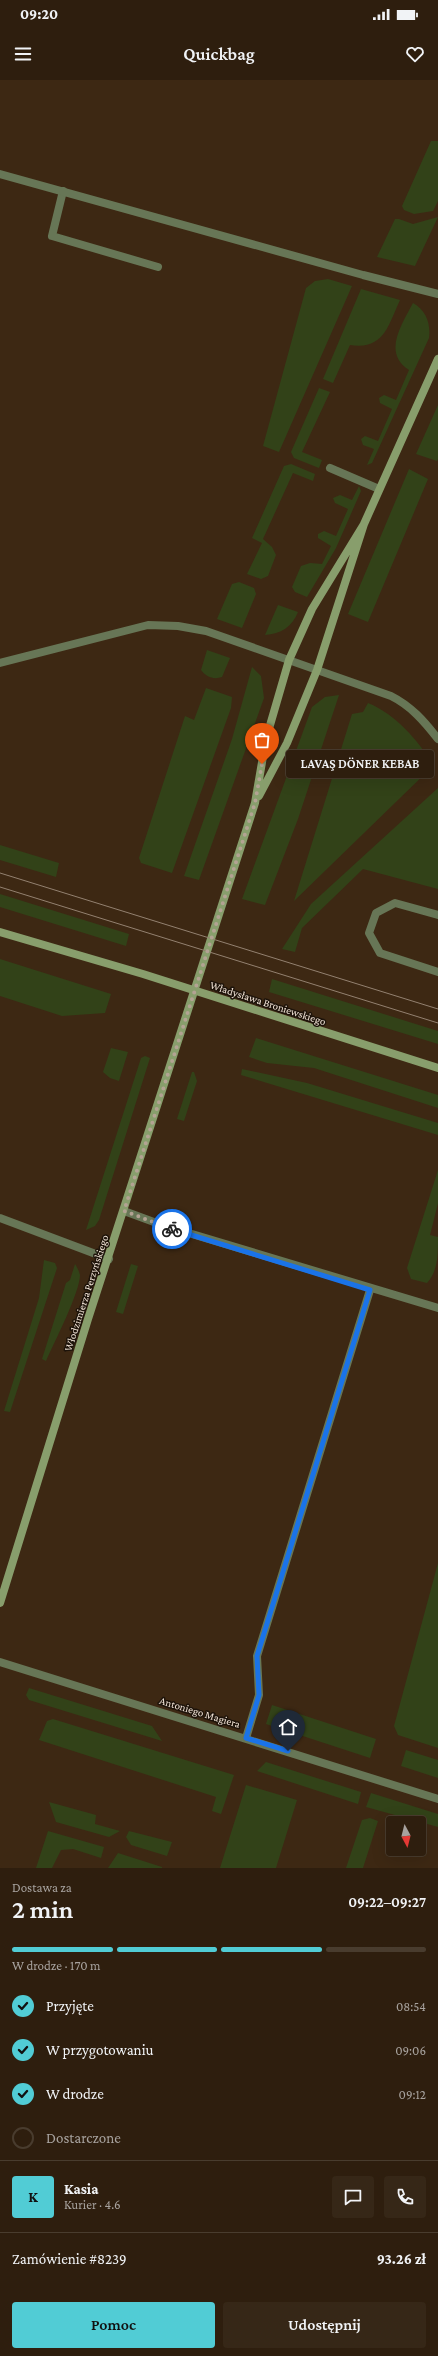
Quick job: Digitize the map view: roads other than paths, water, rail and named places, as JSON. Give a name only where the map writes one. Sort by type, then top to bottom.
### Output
[{"type":"street","points":[[0,174],[363,275],[438,294]]},
{"type":"street","points":[[63,191],[52,236],[158,267]]},
{"type":"street","points":[[255,803],[288,743],[317,670],[364,524],[438,359]]},
{"type":"street","points":[[330,468],[379,489]]},
{"type":"street","points":[[255,803],[266,739],[289,660],[312,609],[364,524]]},
{"type":"street","points":[[0,663],[148,625],[178,626],[206,631],[391,696],[405,703],[417,714],[438,739]]},
{"type":"street","name":"Włodzimierza Perzyńskiego","points":[[0,1603],[88,1319],[109,1259],[193,990],[255,803]]},
{"type":"street","points":[[438,915],[395,903],[376,913],[370,933],[380,953],[438,972]]},
{"type":"street","name":"Władysława Broniewskiego","points":[[0,932],[193,990],[438,1068]]},
{"type":"street","points":[[124,1211],[162,1225],[370,1290],[438,1308]]},
{"type":"street","points":[[0,1218],[109,1259]]},
{"type":"street","points":[[246,1738],[259,1695],[257,1656],[370,1290]]},
{"type":"street","name":"Antoniego Magiera","points":[[0,1662],[438,1799]]},
{"type":"tram line","points":[[0,873],[438,1009]]},
{"type":"tram line","points":[[0,887],[438,1023]]},
{"type":"place","name":"LAVAŞ DÖNER KEBAB","points":[[262,764]]}]
